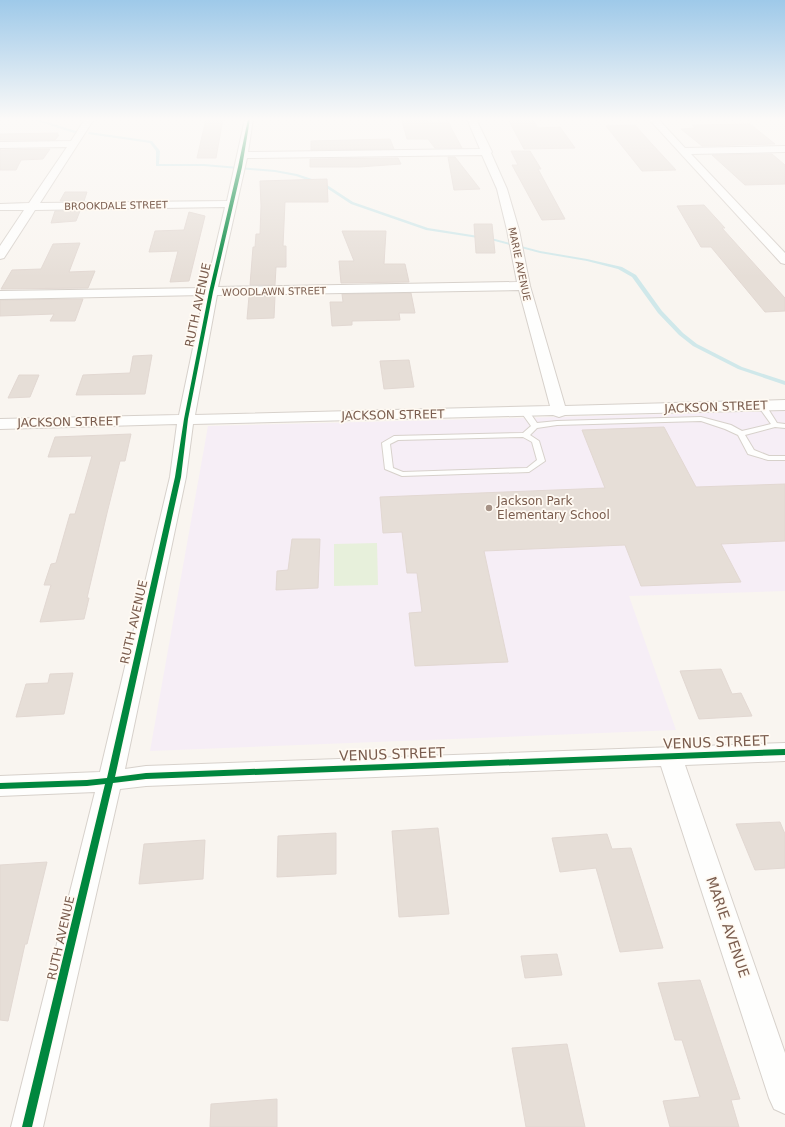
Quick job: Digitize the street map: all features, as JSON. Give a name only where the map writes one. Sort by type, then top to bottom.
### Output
[{"type":"street","points":[[0,255],[55,172]]},
{"type":"street","name":"RUTH AVENUE","points":[[27,1127],[110,781],[178,477],[186,419],[211,292],[238,172]]},
{"type":"street","name":"MARIE AVENUE","points":[[495,172],[502,189],[524,286],[558,412]]},
{"type":"street","points":[[703,172],[785,260]]},
{"type":"street","name":"BROOKDALE STREET","points":[[0,207],[231,204]]},
{"type":"street","points":[[770,244],[785,243]]},
{"type":"street","name":"WOODLAWN STREET","points":[[0,295],[524,286]]},
{"type":"street","name":"JACKSON STREET","points":[[0,424],[558,412],[785,405]]},
{"type":"street","name":"VENUS STREET","points":[[0,786],[87,783],[146,776],[785,752]]},
{"type":"street","name":"MARIE AVENUE","points":[[670,756],[785,1098]]},
{"type":"lane","points":[[762,406],[774,425]]},
{"type":"lane","points":[[525,412],[535,426]]},
{"type":"lane","points":[[524,435],[535,441],[541,461],[530,470],[402,474],[389,469],[386,443],[397,438],[524,435],[535,426],[557,423],[701,419],[728,427],[740,434],[751,452],[768,458],[785,458]]},
{"type":"lane","points":[[740,434],[774,425],[785,426]]},
{"type":"shaded area","name":"Jackson Park Elementary School","points":[[785,411],[785,591],[629,596],[676,730],[150,751],[208,426]]},
{"type":"green space","points":[[377,543],[378,585],[334,586],[334,544]]},
{"type":"building","points":[[451,172],[466,172],[480,189],[454,190]]},
{"type":"building","points":[[516,172],[539,172],[565,219],[542,220]]},
{"type":"building","points":[[730,172],[785,172],[785,184],[745,185]]},
{"type":"building","points":[[327,179],[328,202],[285,202],[283,246],[286,246],[286,267],[276,267],[275,285],[250,285],[253,247],[255,247],[256,234],[260,234],[260,181]]},
{"type":"building","points":[[65,192],[87,192],[84,201],[60,201]]},
{"type":"building","points":[[704,205],[725,228],[722,228],[785,298],[785,311],[765,312],[711,247],[701,247],[677,206]]},
{"type":"building","points":[[55,211],[80,211],[76,221],[51,223]]},
{"type":"building","points":[[189,212],[205,216],[189,281],[170,282],[178,251],[149,252],[155,231],[184,230]]},
{"type":"building","points":[[474,224],[492,224],[495,253],[476,253]]},
{"type":"building","points":[[342,231],[386,231],[384,264],[405,264],[409,282],[341,283],[339,261],[354,261]]},
{"type":"building","points":[[80,243],[69,272],[95,271],[88,288],[1,289],[12,270],[41,269],[53,244]]},
{"type":"building","points":[[411,293],[415,313],[399,313],[400,320],[352,321],[352,325],[332,326],[330,302],[343,302],[342,294]]},
{"type":"building","points":[[249,296],[275,296],[274,318],[247,319]]},
{"type":"building","points":[[83,299],[75,321],[50,321],[54,314],[0,316],[0,300]]},
{"type":"building","points":[[152,355],[145,394],[76,395],[83,375],[130,373],[133,356]]},
{"type":"building","points":[[409,360],[414,387],[384,389],[380,361]]},
{"type":"building","points":[[19,375],[39,375],[30,397],[8,398]]},
{"type":"building","points":[[664,427],[696,487],[785,484],[785,541],[721,544],[741,582],[641,586],[625,545],[484,551],[508,662],[415,666],[409,613],[422,612],[417,573],[407,573],[402,532],[383,533],[380,497],[605,488],[582,430]]},
{"type":"building","points":[[131,434],[125,461],[120,461],[87,598],[89,598],[84,619],[40,622],[51,585],[44,585],[51,564],[56,563],[70,514],[75,514],[92,456],[48,457],[55,437]]},
{"type":"building","points":[[292,539],[320,539],[318,588],[276,590],[277,571],[288,570]]},
{"type":"building","points":[[721,669],[732,694],[741,693],[752,716],[699,719],[680,671]]},
{"type":"building","points":[[73,673],[64,714],[16,717],[26,684],[48,683],[50,674]]},
{"type":"building","points":[[780,822],[785,834],[785,868],[755,870],[736,824]]},
{"type":"building","points":[[438,828],[449,914],[399,917],[392,831]]},
{"type":"building","points":[[336,833],[336,874],[277,877],[278,836]]},
{"type":"building","points":[[607,834],[612,849],[631,848],[663,948],[620,952],[596,868],[560,872],[552,838]]},
{"type":"building","points":[[205,840],[203,879],[139,884],[144,844]]},
{"type":"building","points":[[47,862],[27,944],[25,944],[8,1021],[0,1020],[0,865]]},
{"type":"building","points":[[557,954],[562,975],[525,978],[521,956]]},
{"type":"building","points":[[700,980],[740,1099],[731,1100],[739,1127],[670,1127],[663,1101],[700,1097],[682,1040],[675,1040],[658,983]]},
{"type":"building","points":[[567,1044],[585,1127],[526,1127],[512,1048]]},
{"type":"building","points":[[277,1099],[277,1127],[210,1127],[211,1104]]},
{"type":"waterway","points":[[278,172],[297,175],[323,184],[352,203],[427,229],[491,239],[540,252],[587,260],[620,268],[634,276],[660,312],[681,334],[695,345],[740,368],[785,383]]},
{"type":"cycle path","points":[[27,1127],[110,781],[178,477],[186,419],[211,292],[239,172]]},
{"type":"cycle path","points":[[0,786],[87,783],[146,776],[785,752]]},
{"type":"place","name":"Jackson Park Elementary School","points":[[489,508]]}]
